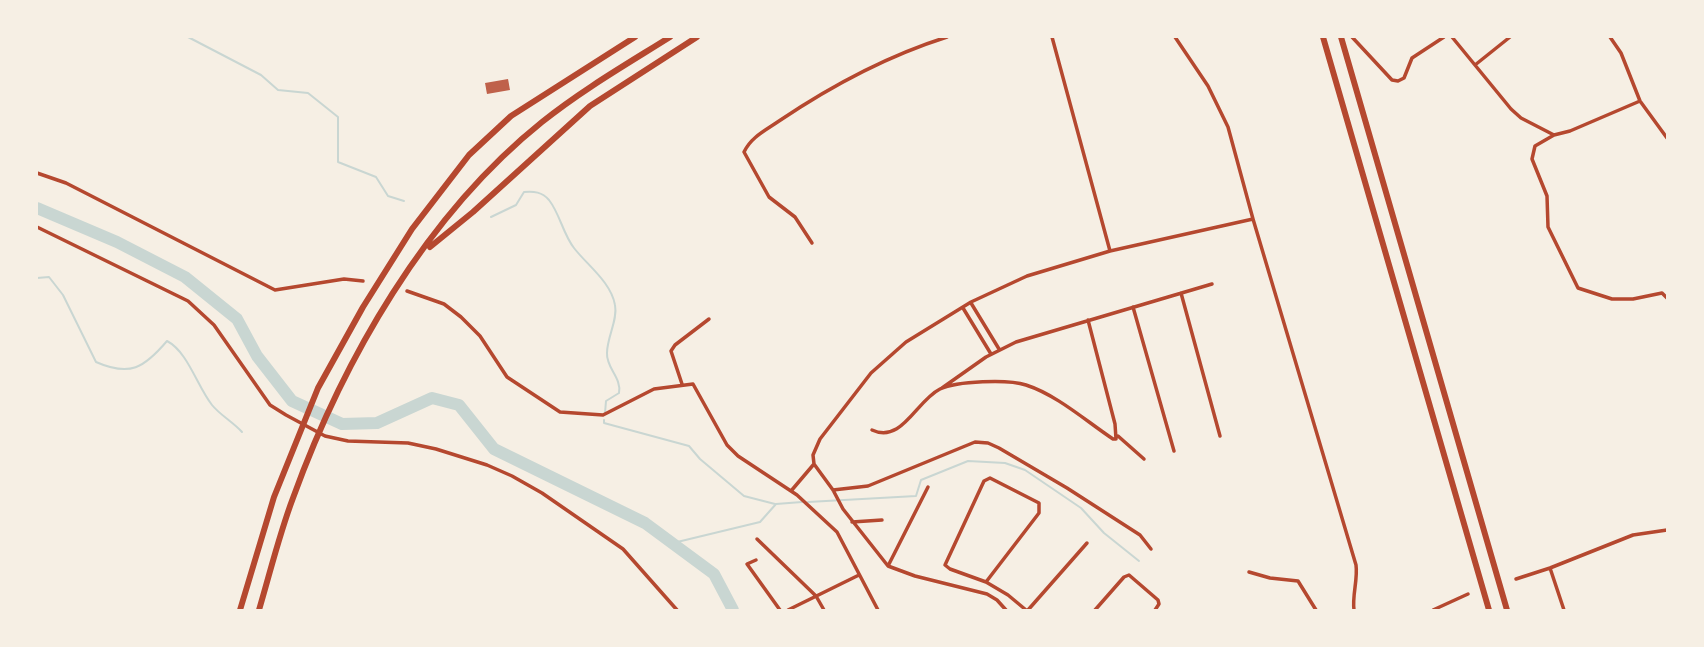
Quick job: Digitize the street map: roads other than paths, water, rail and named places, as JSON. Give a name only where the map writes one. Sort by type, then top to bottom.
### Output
[{"type":"highway","points":[[240,610],[274,497],[318,388],[363,307],[412,229],[469,155],[511,116],[635,37]]},
{"type":"highway","points":[[259,610],[292,501],[336,395],[379,317],[422,253],[453,211],[541,123],[670,37]]},
{"type":"highway","points":[[422,253],[474,212],[590,106],[697,37]]},
{"type":"highway","points":[[1341,38],[1507,610]]},
{"type":"highway","points":[[1324,40],[1489,610]]},
{"type":"street","points":[[812,243],[795,218],[769,197],[744,152],[748,142],[803,105],[883,61],[947,37]]},
{"type":"street","points":[[1052,37],[1110,251]]},
{"type":"street","points":[[1175,37],[1208,86],[1228,127],[1356,565],[1358,580],[1353,600],[1354,610]]},
{"type":"street","points":[[1352,37],[1392,80],[1398,81],[1404,78],[1412,58],[1444,37]]},
{"type":"street","points":[[1452,37],[1511,109],[1521,118],[1554,135]]},
{"type":"street","points":[[1475,65],[1510,37]]},
{"type":"street","points":[[1610,37],[1622,53],[1640,102],[1667,138]]},
{"type":"street","points":[[1640,102],[1554,135],[1535,146],[1532,159],[1547,196],[1548,227],[1578,288],[1612,299],[1633,299],[1662,293],[1667,298]]},
{"type":"street","points":[[37,173],[66,183],[275,290],[344,279],[363,281]]},
{"type":"street","points":[[1006,610],[987,594],[915,576],[888,566],[852,522],[814,464],[813,455],[820,439],[871,373],[906,342],[971,302],[1027,276],[1110,251],[1253,219]]},
{"type":"street","points":[[37,227],[188,301],[214,325],[270,405],[285,415],[325,436],[348,441],[408,443],[436,449],[486,465],[512,477],[542,493],[623,549],[677,610]]},
{"type":"street","points":[[872,430],[881,435],[892,432],[940,389],[999,349],[1034,335],[1212,284]]},
{"type":"street","points":[[407,291],[444,304],[461,317],[480,337],[507,377],[552,408],[571,414],[605,414],[654,388],[693,384],[727,445],[738,456],[797,495],[837,532],[878,610]]},
{"type":"street","points":[[1181,293],[1220,436]]},
{"type":"street","points":[[971,302],[999,349]]},
{"type":"street","points":[[962,307],[990,354]]},
{"type":"street","points":[[1133,307],[1174,450]]},
{"type":"street","points":[[682,384],[671,351],[709,319]]},
{"type":"street","points":[[1088,320],[1118,436],[1144,459]]},
{"type":"street","points":[[940,389],[978,382],[1026,385],[1055,400],[1112,439],[1118,436]]},
{"type":"street","points":[[833,490],[868,486],[975,442],[981,442],[999,448],[1067,488],[1140,535],[1151,549]]},
{"type":"street","points":[[791,491],[814,464]]},
{"type":"street","points":[[986,582],[1040,513],[1039,503],[1035,499],[990,478],[984,481],[945,565],[950,569],[986,582],[1027,610],[1087,543]]},
{"type":"street","points":[[888,566],[928,487]]},
{"type":"street","points":[[852,522],[881,520]]},
{"type":"street","points":[[1516,579],[1633,535],[1667,530]]},
{"type":"street","points":[[757,539],[816,596],[824,610]]},
{"type":"street","points":[[756,560],[747,564],[780,610]]},
{"type":"street","points":[[1550,568],[1564,610]]},
{"type":"street","points":[[1249,572],[1270,578],[1298,581],[1315,610]]},
{"type":"street","points":[[788,610],[859,575]]},
{"type":"street","points":[[1095,610],[1124,577],[1129,575],[1158,600],[1159,604],[1155,610]]},
{"type":"street","points":[[1433,610],[1468,594]]},
{"type":"waterway","points":[[188,37],[261,75],[278,90],[308,93],[338,117],[338,162],[376,177],[388,196],[404,201]]},
{"type":"waterway","points":[[491,217],[516,205],[524,192],[544,195],[553,206],[574,248],[609,289],[616,311],[607,358],[618,383],[619,393],[606,401],[605,413]]},
{"type":"waterway","points":[[37,208],[117,242],[185,277],[237,319],[257,356],[292,401],[342,424],[377,423],[432,398],[459,405],[494,449],[645,523],[714,574],[733,610]]},
{"type":"waterway","points":[[37,278],[49,277],[63,295],[96,362],[118,369],[136,367],[151,358],[167,341],[187,361],[212,405],[242,432]]},
{"type":"waterway","points":[[604,420],[604,423],[689,446],[700,459],[744,496],[775,504]]},
{"type":"waterway","points":[[808,502],[916,496],[921,480],[968,461],[1005,463],[1025,470],[1081,508],[1104,533],[1139,561]]},
{"type":"waterway","points":[[673,543],[760,522],[776,504],[802,502]]}]
